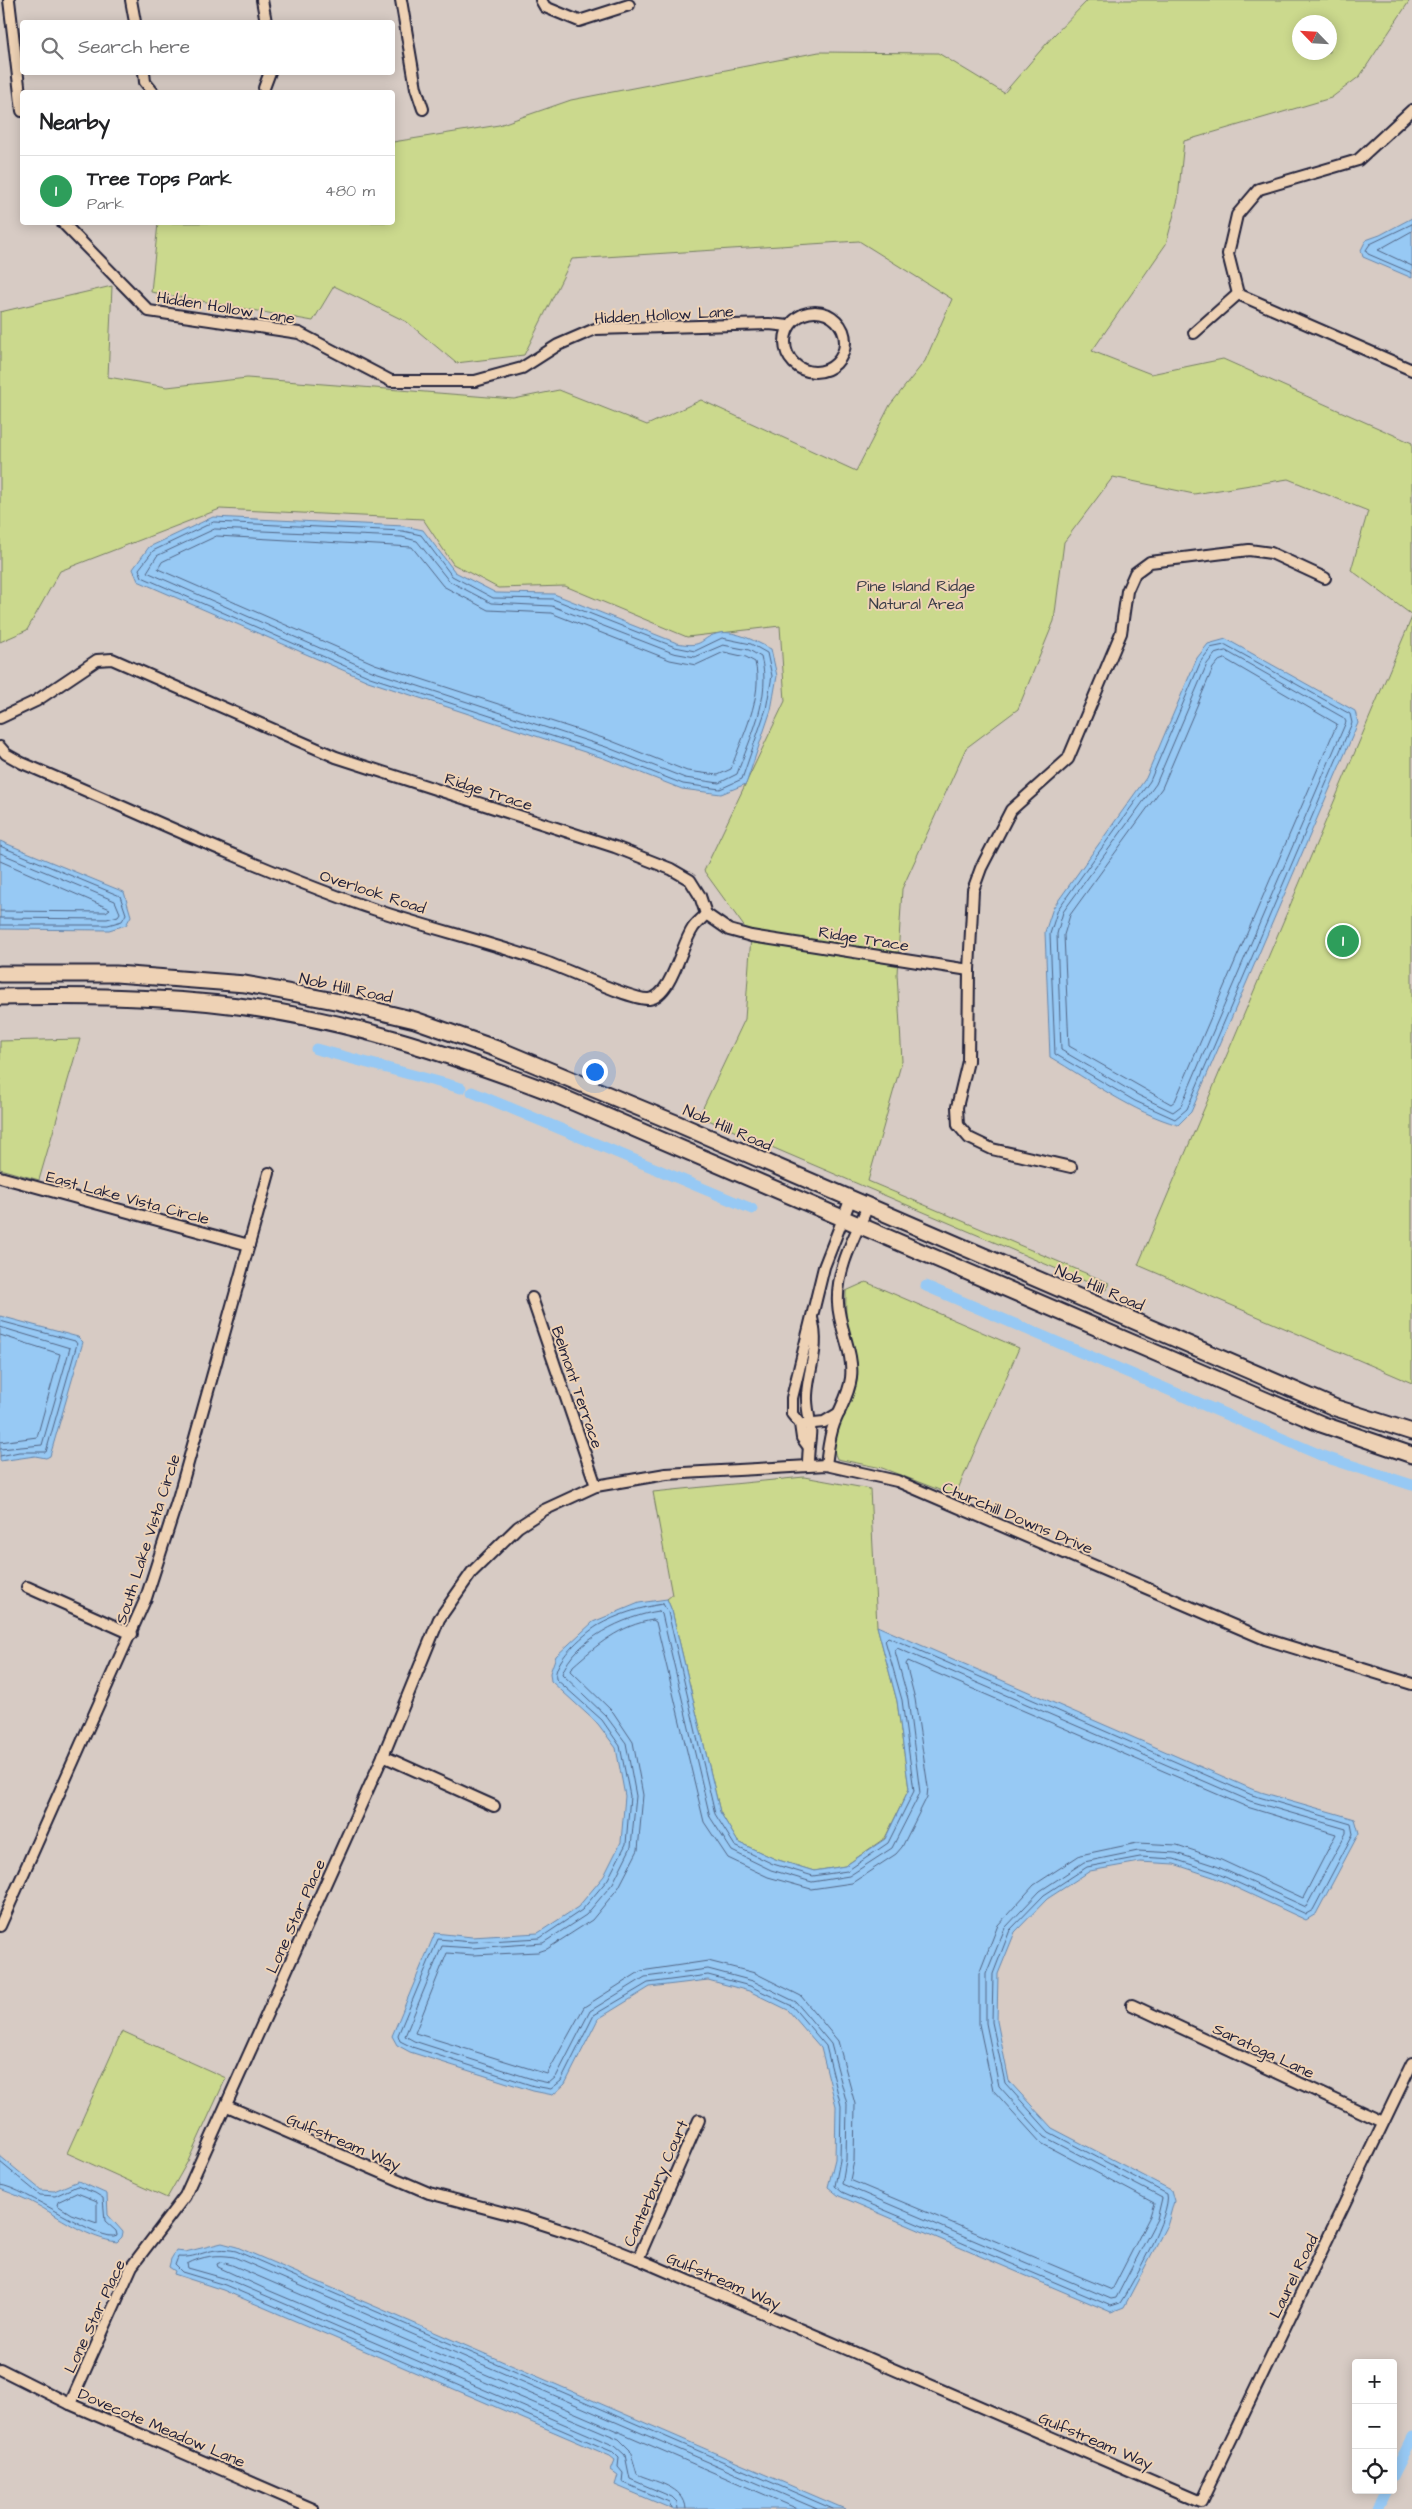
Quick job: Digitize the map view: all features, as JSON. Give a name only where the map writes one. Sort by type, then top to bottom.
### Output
[{"type":"main road","name":"Nob Hill Road","points":[[0,974],[116,974],[236,983],[340,1002],[415,1020],[500,1050],[851,1198],[1336,1408],[1412,1432]]},
{"type":"main road","points":[[0,997],[107,996],[238,1006],[337,1024],[422,1046],[545,1090],[1321,1424],[1412,1455]]},
{"type":"street","points":[[9,0],[20,94]]},
{"type":"street","points":[[132,0],[135,20]]},
{"type":"street","points":[[262,0],[266,20]]},
{"type":"street","points":[[401,0],[416,88],[423,109]]},
{"type":"street","points":[[540,0],[545,7],[580,22],[630,6]]},
{"type":"street","points":[[144,75],[145,82],[152,90]]},
{"type":"street","points":[[264,88],[269,75]]},
{"type":"street","points":[[1238,294],[1228,254],[1237,215],[1259,189],[1358,160],[1412,110]]},
{"type":"street","name":"Hidden Hollow Lane","points":[[65,225],[149,311],[299,333],[391,382],[475,381],[522,368],[558,345],[595,329],[769,324],[789,326]]},
{"type":"street","points":[[1194,333],[1238,294]]},
{"type":"street","points":[[1238,294],[1412,370]]},
{"type":"street","points":[[811,311],[830,315],[837,321],[844,334],[845,348],[842,357],[827,370],[816,373],[796,366],[789,358],[785,349],[785,338],[789,326],[802,314],[811,311]]},
{"type":"street","points":[[1071,1166],[992,1148],[969,1138],[958,1125],[957,1107],[968,1061],[969,970],[973,890],[981,868],[1010,810],[1068,759],[1121,633],[1127,591],[1135,572],[1150,562],[1249,550],[1271,553],[1326,578]]},
{"type":"street","name":"Ridge Trace","points":[[0,718],[36,701],[97,660],[112,659],[336,757],[615,847],[671,869],[690,880],[700,896],[706,914],[729,930],[750,936],[969,970]]},
{"type":"street","name":"Overlook Road","points":[[0,747],[6,754],[22,763],[295,880],[344,899],[566,969],[635,998],[650,999],[661,994],[669,981],[692,929],[706,914]]},
{"type":"street","name":"South Lake Vista Circle","points":[[0,1926],[132,1634],[146,1598],[179,1495],[269,1173]]},
{"type":"street","name":"East Lake Vista Circle","points":[[0,1177],[249,1246]]},
{"type":"street","points":[[840,1412],[824,1422],[805,1424],[792,1414],[792,1398],[806,1333],[812,1318],[824,1267],[851,1198]]},
{"type":"street","points":[[826,1465],[830,1436],[848,1394],[852,1372],[850,1354],[838,1304],[839,1284],[868,1206]]},
{"type":"street","name":"Belmont Terrace","points":[[532,1298],[596,1486]]},
{"type":"street","points":[[808,1464],[808,1446],[802,1438],[807,1393],[816,1351],[817,1336],[812,1318]]},
{"type":"street","name":"Churchill Downs Drive","points":[[596,1486],[666,1474],[808,1464],[826,1465],[897,1481],[1265,1639],[1412,1684]]},
{"type":"street","name":"Lone Star Place","points":[[70,2404],[132,2266],[185,2196],[383,1756],[439,1619],[472,1572],[518,1527],[544,1510],[596,1486]]},
{"type":"street","points":[[27,1587],[132,1634]]},
{"type":"street","points":[[383,1756],[494,1806]]},
{"type":"street","name":"Saratoga Lane","points":[[1132,2005],[1383,2122]]},
{"type":"street","name":"Laurel Road","points":[[1201,2502],[1412,2063]]},
{"type":"street","name":"Gulfstream Way","points":[[227,2106],[429,2193],[524,2218],[580,2236],[638,2259],[1201,2502]]},
{"type":"street","name":"Canterbury Court","points":[[638,2259],[699,2120]]},
{"type":"street","name":"Dovecote Meadow Lane","points":[[0,2370],[70,2404],[313,2509]]},
{"type":"green space","name":"Pine Island Ridge Natural Area","points":[[1088,0],[1410,0],[1360,76],[1331,98],[1184,141],[1178,199],[1166,244],[1092,351],[1151,374],[1223,359],[1412,443],[1412,615],[1351,570],[1368,511],[1288,479],[1194,494],[1113,477],[1064,542],[1054,621],[1018,709],[966,748],[902,889],[897,974],[902,1061],[868,1181],[1109,1283],[1106,1290],[699,1116],[745,1019],[751,936],[704,871],[785,701],[780,626],[687,637],[565,586],[498,588],[453,564],[423,519],[220,509],[60,571],[27,630],[0,642],[0,312],[112,286],[108,377],[167,387],[247,378],[514,399],[559,390],[647,425],[701,400],[856,471],[890,405],[925,361],[952,299],[859,241],[572,259],[524,355],[456,363],[407,322],[334,286],[313,321],[151,292],[158,225],[395,225],[395,142],[499,125],[571,100],[819,52],[938,53],[1004,93],[1053,36]]},
{"type":"green space","points":[[1412,617],[1412,1383],[1138,1265]]},
{"type":"green space","points":[[80,1039],[39,1180],[0,1169],[0,1041]]},
{"type":"green space","points":[[866,1282],[1019,1348],[955,1496],[882,1468],[837,1459],[834,1450],[836,1431],[853,1395],[857,1378],[855,1354],[846,1318],[846,1291]]},
{"type":"green space","points":[[804,1477],[870,1489],[877,1626],[897,1701],[909,1789],[885,1838],[845,1866],[814,1871],[775,1859],[738,1842],[720,1812],[672,1611],[667,1599],[672,1595],[653,1492]]},
{"type":"green space","points":[[122,2031],[226,2078],[188,2161],[167,2198],[67,2153]]},
{"type":"water","points":[[1412,218],[1412,278],[1363,257],[1361,250],[1366,240],[1380,235]]},
{"type":"water","points":[[213,517],[404,526],[423,530],[455,572],[496,593],[554,594],[677,643],[693,645],[713,635],[733,633],[766,646],[771,649],[777,676],[771,710],[746,784],[721,794],[682,789],[603,758],[368,681],[138,581],[133,569],[149,547]]},
{"type":"water","points":[[1226,639],[1355,711],[1358,723],[1191,1112],[1178,1125],[1128,1104],[1050,1057],[1045,932],[1053,908],[1146,778],[1197,658],[1208,644]]},
{"type":"water","points":[[0,841],[124,892],[131,916],[126,925],[109,930],[0,929]]},
{"type":"water","points":[[0,1316],[78,1337],[83,1342],[50,1456],[46,1458],[35,1456],[0,1461]]},
{"type":"water","points":[[667,1599],[672,1611],[720,1812],[738,1842],[775,1859],[814,1871],[845,1866],[885,1839],[909,1789],[897,1701],[877,1626],[1254,1790],[1355,1819],[1359,1833],[1316,1914],[1306,1920],[1213,1877],[1174,1864],[1140,1862],[1090,1871],[1047,1899],[1015,1932],[998,1974],[997,2021],[1009,2081],[1052,2128],[1171,2190],[1174,2201],[1168,2223],[1124,2307],[1111,2312],[839,2196],[828,2187],[835,2159],[836,2106],[821,2048],[788,2010],[749,1991],[708,1980],[650,1987],[598,2019],[565,2084],[553,2095],[533,2091],[410,2052],[397,2045],[392,2036],[435,1933],[472,1937],[538,1933],[578,1907],[604,1876],[621,1842],[625,1796],[616,1748],[598,1724],[551,1681],[550,1673],[556,1656],[593,1622],[639,1603]]},
{"type":"water","points":[[0,2156],[41,2190],[54,2191],[78,2181],[107,2194],[108,2215],[123,2232],[122,2237],[117,2242],[96,2237],[76,2228],[30,2201],[0,2189]]},
{"type":"water","points":[[222,2243],[237,2247],[845,2509],[672,2509],[615,2485],[618,2475],[611,2470],[615,2460],[610,2456],[223,2290],[174,2274],[175,2271],[169,2267],[176,2251],[185,2252]]},
{"type":"waterway","points":[[316,1049],[461,1088]]},
{"type":"waterway","points":[[472,1092],[752,1209]]},
{"type":"waterway","points":[[926,1286],[1325,1457],[1412,1485]]},
{"type":"waterway","points":[[1397,2468],[1412,2438]]},
{"type":"waterway","points":[[1377,2509],[1384,2494]]},
{"type":"place","name":"Tree Tops Park","points":[[1343,941]]}]
